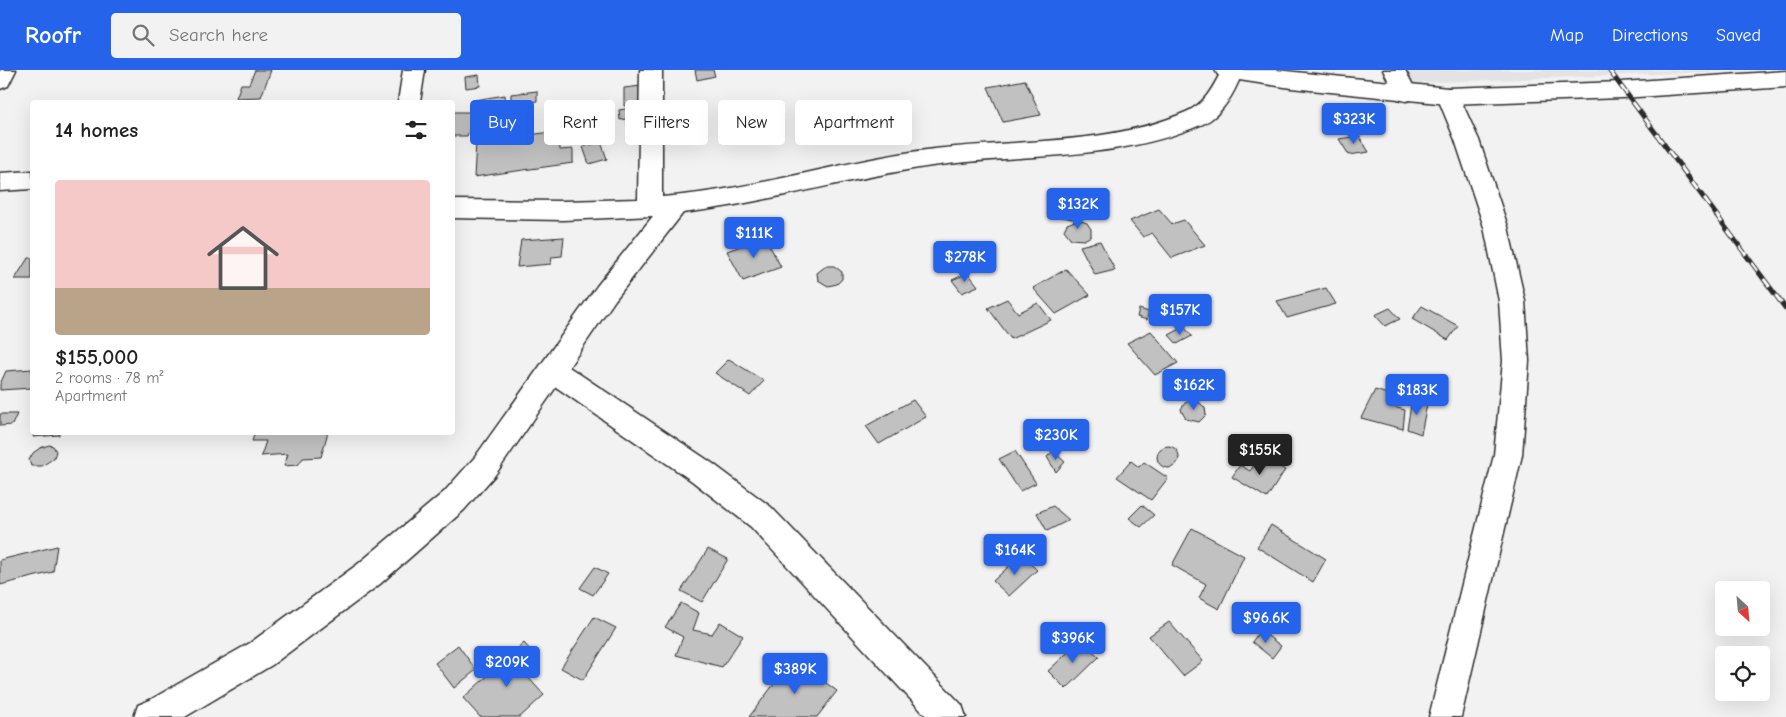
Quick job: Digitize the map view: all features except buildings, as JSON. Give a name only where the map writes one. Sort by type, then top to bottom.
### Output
[{"type":"street","points":[[0,81],[5,70]]},
{"type":"street","points":[[409,100],[414,70]]},
{"type":"street","points":[[150,717],[162,712],[261,654],[369,574],[454,501],[485,466],[606,293],[664,205],[651,70]]},
{"type":"street","points":[[455,209],[622,209],[664,205],[745,196],[862,168],[934,157],[1109,141],[1156,131],[1197,117],[1208,109],[1225,88],[1229,70],[1291,80],[1448,96],[1622,90],[1786,79]]},
{"type":"street","points":[[1394,70],[1406,93]]},
{"type":"street","points":[[1445,717],[1508,455],[1516,361],[1512,301],[1496,227],[1467,140],[1448,96]]},
{"type":"street","points":[[0,182],[30,180]]},
{"type":"street","points":[[552,370],[702,472],[761,517],[950,717]]},
{"type":"shaded area","points":[[1405,70],[1764,70],[1413,83]]},
{"type":"railway","points":[[1609,70],[1786,309]]}]
